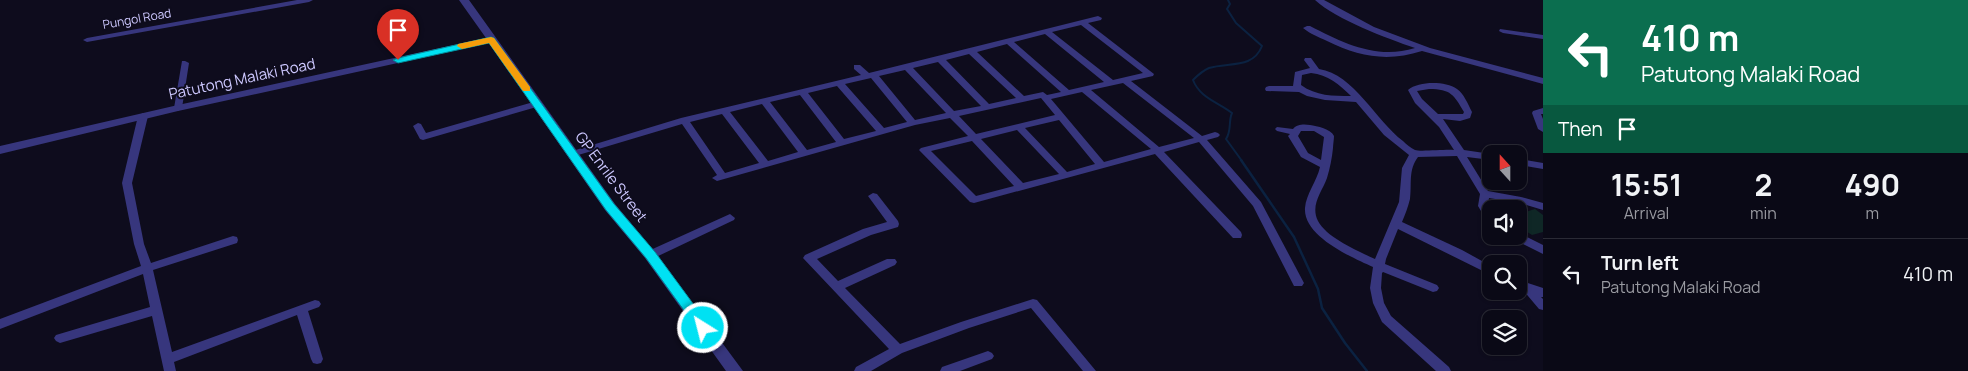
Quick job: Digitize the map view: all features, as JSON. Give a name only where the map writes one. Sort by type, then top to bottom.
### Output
[{"type":"street","name":"Pungol Road","points":[[87,40],[309,0]]},
{"type":"street","name":"GP Enrile Street","points":[[464,0],[610,207],[650,255],[735,371]]},
{"type":"street","points":[[1319,0],[1367,27],[1420,49],[1543,82]]},
{"type":"street","points":[[572,154],[684,120],[940,59],[1098,18]]},
{"type":"street","points":[[1045,98],[1150,74],[1082,22]]},
{"type":"street","points":[[1306,28],[1372,57],[1400,56],[1420,49]]},
{"type":"street","points":[[1503,31],[1543,37]]},
{"type":"street","points":[[1046,32],[1112,83]]},
{"type":"street","name":"Patutong Malaki Road","points":[[0,150],[178,108],[491,40]]},
{"type":"street","points":[[1008,41],[1068,93]]},
{"type":"street","points":[[971,51],[1022,99]]},
{"type":"street","points":[[940,59],[987,107]]},
{"type":"street","points":[[1308,60],[1316,70]]},
{"type":"street","points":[[178,108],[185,63]]},
{"type":"street","points":[[857,67],[870,76],[913,123]]},
{"type":"street","points":[[907,67],[1020,186]]},
{"type":"street","points":[[1300,89],[1297,86],[1298,74],[1306,70],[1316,70],[1332,76],[1351,90],[1388,133],[1414,154],[1431,152],[1482,156]]},
{"type":"street","points":[[1125,80],[1201,139],[1257,204],[1298,283]]},
{"type":"street","points":[[839,83],[882,132]]},
{"type":"street","points":[[1435,116],[1460,118],[1466,116],[1468,112],[1454,90],[1422,87],[1412,90],[1414,96],[1435,116],[1462,153],[1470,172],[1485,194],[1484,200]]},
{"type":"street","points":[[1269,89],[1300,89],[1323,97],[1357,99]]},
{"type":"street","points":[[1085,90],[1157,150],[1237,235]]},
{"type":"street","points":[[802,92],[842,143]]},
{"type":"street","points":[[684,120],[720,177],[913,123],[1043,95],[1101,165]]},
{"type":"street","points":[[764,101],[804,153]]},
{"type":"street","points":[[418,126],[423,137],[537,104]]},
{"type":"street","points":[[1538,110],[1536,113],[1543,129]]},
{"type":"street","points":[[724,111],[765,164]]},
{"type":"street","points":[[143,116],[127,183],[139,244],[169,365],[315,304]]},
{"type":"street","points":[[1062,116],[924,150],[974,200],[1020,186],[1215,135]]},
{"type":"street","points":[[1019,127],[1065,175]]},
{"type":"street","points":[[1325,166],[1304,155],[1293,136],[1298,128],[1311,127],[1323,130],[1329,136],[1325,166],[1310,211],[1313,221],[1321,231],[1334,242],[1377,266],[1433,288]]},
{"type":"street","points":[[1280,129],[1294,132]]},
{"type":"street","points":[[1414,154],[1408,164],[1405,199],[1377,266],[1377,296],[1379,308],[1386,319],[1445,371]]},
{"type":"street","points":[[1528,164],[1543,166]]},
{"type":"street","points":[[1485,194],[1521,200],[1543,207]]},
{"type":"street","points":[[873,196],[894,224],[867,232],[809,258],[898,350]]},
{"type":"street","points":[[650,255],[730,218]]},
{"type":"street","points":[[1396,224],[1482,266]]},
{"type":"street","points":[[0,324],[146,268],[233,240]]},
{"type":"street","points":[[1527,241],[1543,250]]},
{"type":"street","points":[[836,287],[890,262]]},
{"type":"street","points":[[1527,287],[1543,293]]},
{"type":"street","points":[[1527,290],[1543,306]]},
{"type":"street","points":[[860,371],[876,368],[898,350],[965,325],[1033,303],[1090,371]]},
{"type":"street","points":[[60,338],[156,310]]},
{"type":"street","points":[[301,310],[317,360]]},
{"type":"street","points":[[946,371],[988,356]]},
{"type":"green space","points":[[1535,209],[1543,215],[1543,232],[1532,235],[1527,232],[1527,212]]},
{"type":"waterway","points":[[1228,0],[1230,4],[1227,9],[1236,23],[1262,46],[1258,53],[1247,61],[1209,68],[1193,80],[1200,91],[1232,113],[1226,139],[1242,161]]},
{"type":"waterway","points":[[1241,160],[1294,237],[1318,289],[1322,308],[1345,343],[1367,371]]},
{"type":"slow traffic","points":[[462,46],[491,40],[527,89]]},
{"type":"route","points":[[398,60],[491,40],[610,207],[650,255],[703,328]]}]
